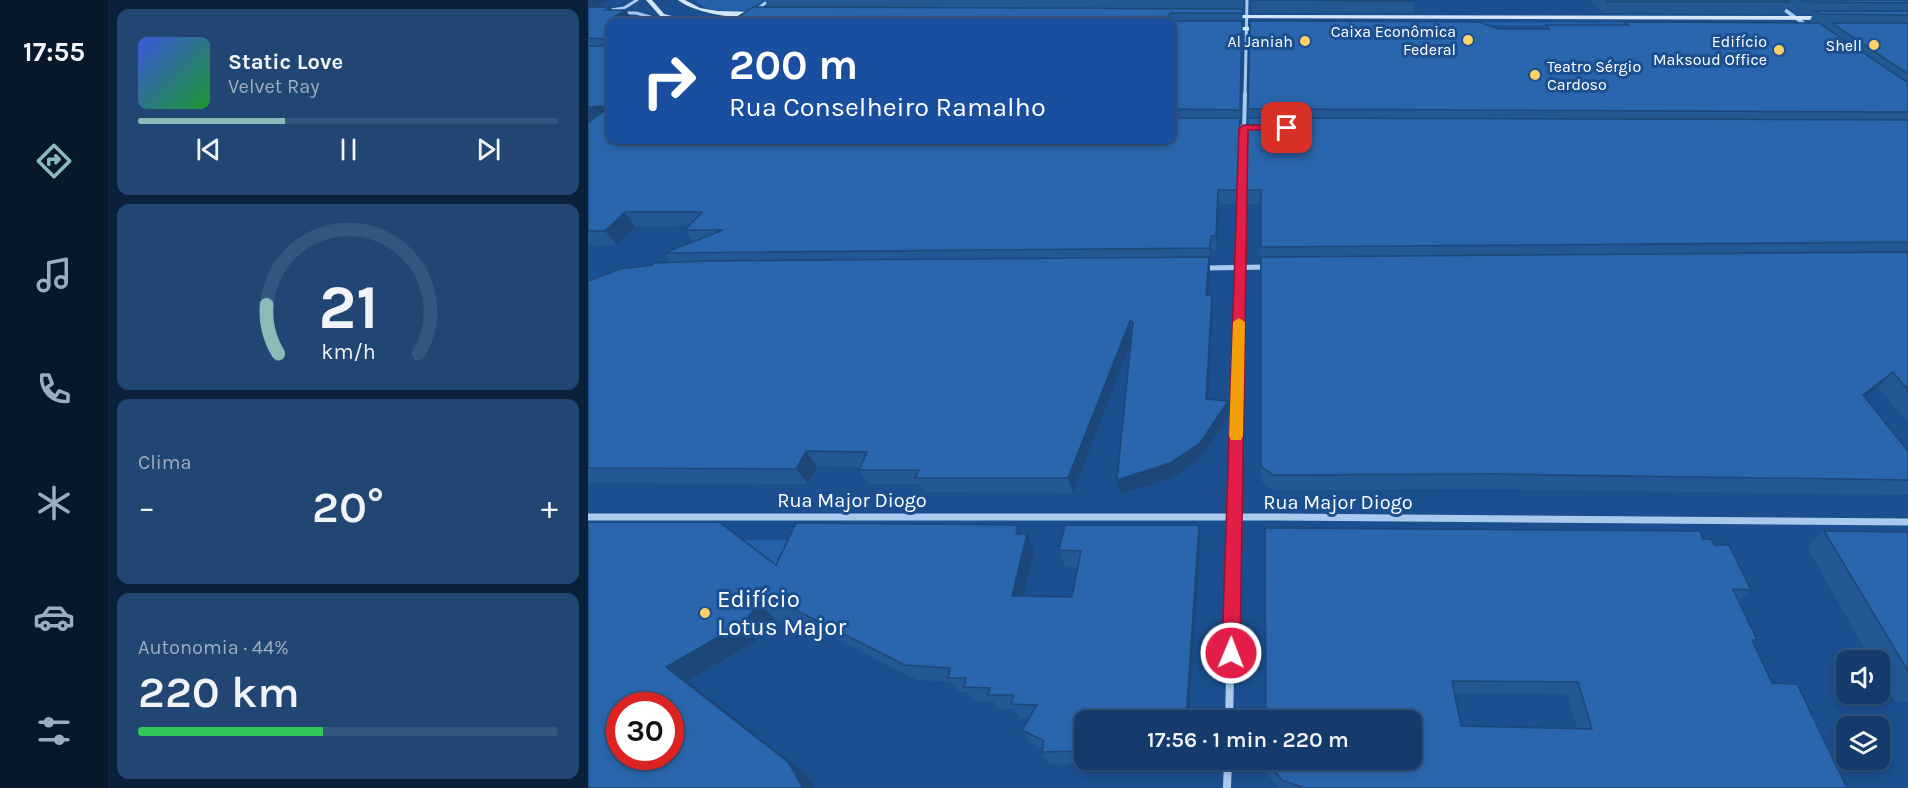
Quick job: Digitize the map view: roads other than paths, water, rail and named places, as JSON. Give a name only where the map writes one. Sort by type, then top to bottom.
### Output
[{"type":"main road","points":[[649,0],[662,15],[675,18]]},
{"type":"main road","points":[[681,0],[691,8],[706,12],[762,14]]},
{"type":"main road","points":[[1220,17],[1831,18]]},
{"type":"main road","points":[[1346,18],[1348,25]]},
{"type":"main road","points":[[1218,29],[1275,29]]},
{"type":"main road","points":[[1804,31],[1817,32]]},
{"type":"street","points":[[637,0],[624,8],[596,12],[636,13],[654,18]]},
{"type":"street","points":[[750,14],[769,0]]},
{"type":"street","points":[[1229,710],[1246,0]]},
{"type":"street","points":[[1771,0],[1817,32]]},
{"type":"street","points":[[1227,127],[1263,128]]},
{"type":"street","points":[[1201,268],[1274,267]]},
{"type":"street","name":"Rua Major Diogo","points":[[588,517],[1234,517],[1908,522]]},
{"type":"street","points":[[1227,788],[1228,770]]},
{"type":"place","name":"Caixa Econômica Federal","points":[[1468,40]]},
{"type":"place","name":"Al Janiah","points":[[1305,41]]},
{"type":"place","name":"Shell","points":[[1874,45]]},
{"type":"place","name":"Edifício Maksoud Office","points":[[1779,50]]},
{"type":"place","name":"Teatro Sérgio Cardoso","points":[[1535,75]]},
{"type":"place","name":"Edifício Lotus Major","points":[[705,613]]}]
